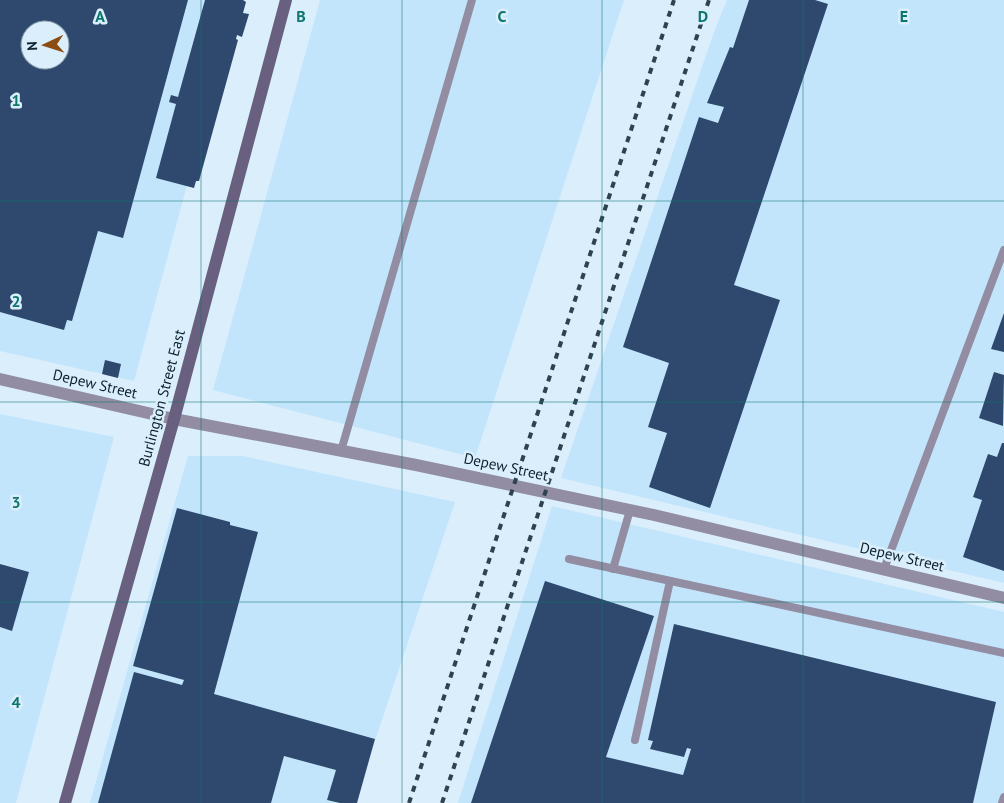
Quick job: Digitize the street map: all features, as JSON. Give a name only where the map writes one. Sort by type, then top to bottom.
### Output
[{"type":"main road","name":"Burlington Street East","points":[[64,803],[174,419],[286,0]]},
{"type":"street","name":"Depew Street","points":[[0,379],[174,419],[630,510],[1004,598]]},
{"type":"lane","points":[[341,451],[472,0]]},
{"type":"lane","points":[[884,569],[1004,250]]},
{"type":"lane","points":[[613,569],[630,510]]},
{"type":"lane","points":[[569,559],[1004,653]]},
{"type":"lane","points":[[635,740],[670,581]]},
{"type":"lane","points":[[1002,803],[1004,797]]},
{"type":"shaded area","points":[[0,0],[237,0],[134,381],[0,351]]},
{"type":"shaded area","points":[[320,0],[624,0],[475,458],[213,390]]},
{"type":"shaded area","points":[[727,0],[1004,0],[1004,583],[561,478],[714,32]]},
{"type":"shaded area","points":[[0,414],[114,437],[16,803],[0,803]]},
{"type":"shaded area","points":[[188,456],[243,456],[455,502],[354,803],[90,803]]},
{"type":"shaded area","points":[[552,506],[1004,612],[1004,803],[458,803]]},
{"type":"building","points":[[0,0],[188,0],[123,238],[98,231],[72,321],[67,320],[64,330],[0,312]]},
{"type":"building","points":[[205,0],[243,0],[246,2],[243,13],[249,14],[242,37],[237,35],[236,39],[238,40],[199,181],[196,181],[194,188],[156,178],[176,104],[169,102],[171,95],[178,97]]},
{"type":"building","points":[[749,0],[815,0],[828,4],[734,285],[780,300],[710,508],[649,487],[667,433],[648,427],[669,363],[623,347],[699,117],[718,123],[724,107],[707,103],[730,47],[733,48]]},
{"type":"building","points":[[1004,313],[1004,352],[991,349]]},
{"type":"building","points":[[105,360],[121,364],[118,378],[102,374]]},
{"type":"building","points":[[994,372],[1004,375],[1003,426],[979,418]]},
{"type":"building","points":[[1002,443],[1004,443],[1004,571],[963,557],[982,500],[973,497],[988,454],[997,457]]},
{"type":"building","points":[[177,508],[230,522],[230,525],[258,532],[214,694],[375,739],[357,803],[340,803],[327,800],[336,770],[284,756],[271,803],[98,803],[134,672],[182,685],[184,680],[133,666]]},
{"type":"building","points":[[0,564],[29,572],[12,631],[0,627]]},
{"type":"building","points":[[545,581],[654,616],[606,757],[683,775],[691,749],[687,748],[684,757],[650,749],[653,741],[648,740],[674,624],[996,702],[973,803],[471,803]]},
{"type":"railway","points":[[409,803],[674,0]]},
{"type":"railway","points":[[442,803],[709,0]]}]
